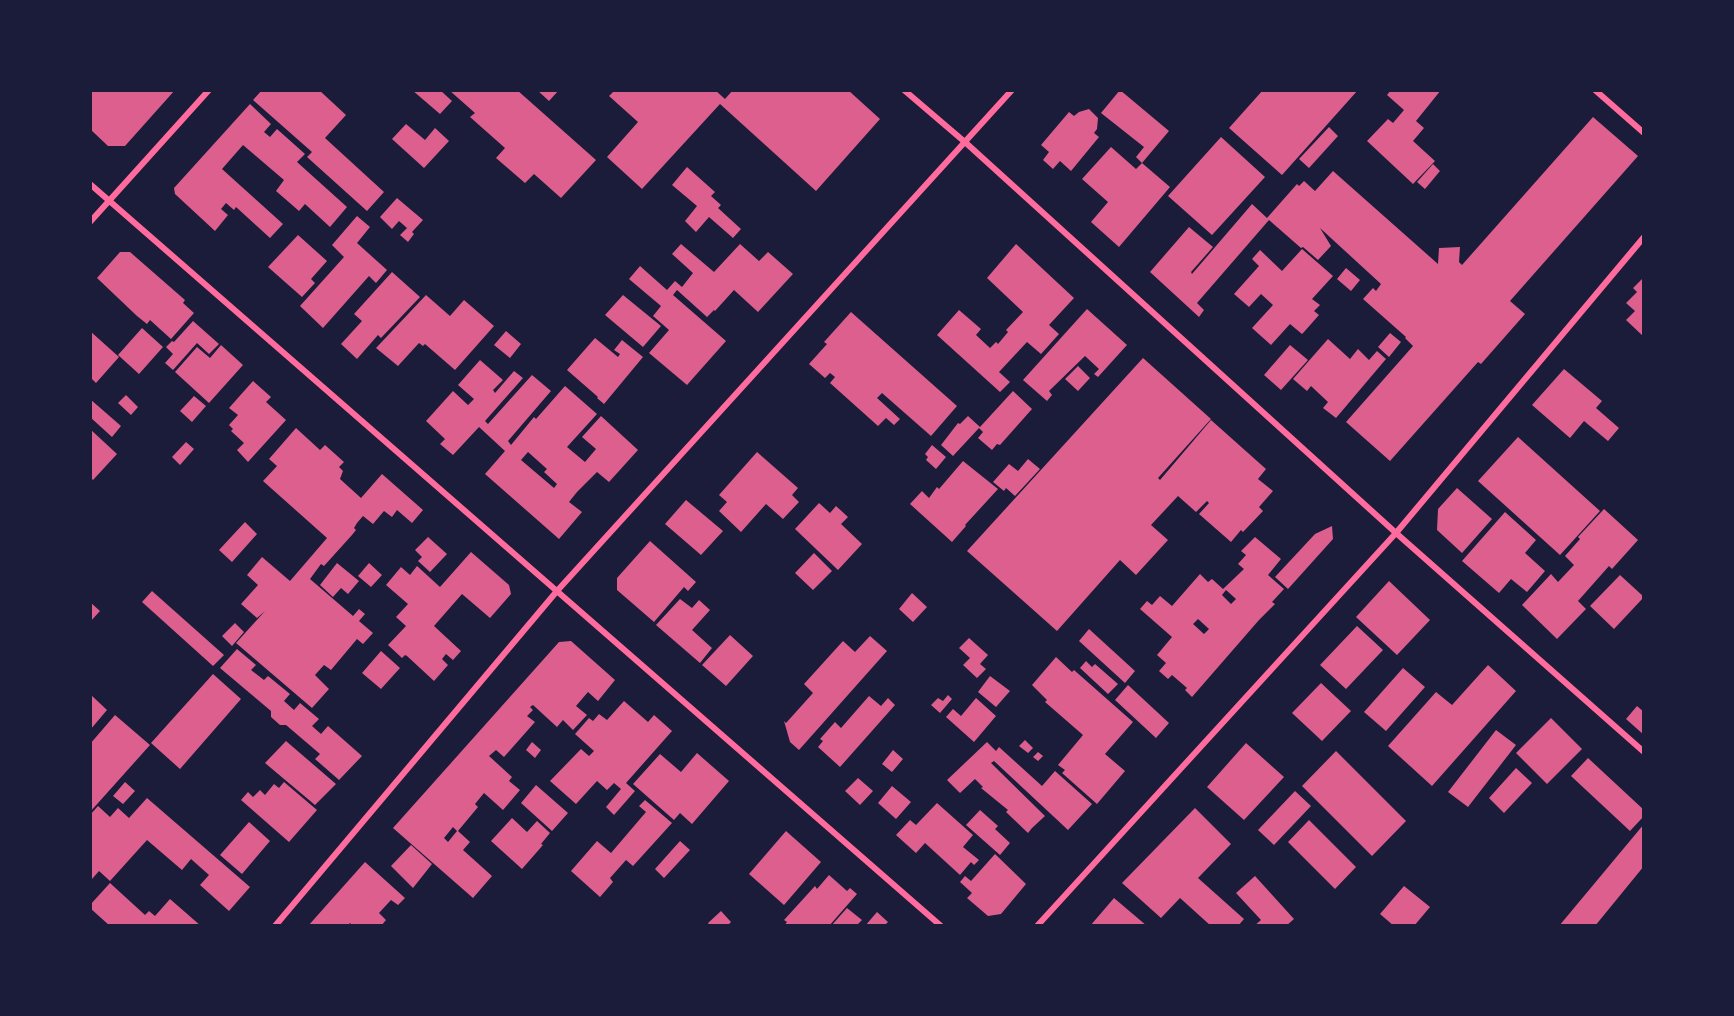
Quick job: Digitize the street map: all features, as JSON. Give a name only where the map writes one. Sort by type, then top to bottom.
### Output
[{"type":"street","points":[[90,222],[209,90]]},
{"type":"street","points":[[904,90],[966,142],[1396,533],[1644,752]]},
{"type":"street","points":[[275,926],[557,591],[1012,90]]},
{"type":"street","points":[[1595,90],[1644,133]]},
{"type":"street","points":[[90,184],[941,926]]},
{"type":"street","points":[[1037,926],[1396,533],[1644,237]]},
{"type":"building","points":[[90,90],[175,90],[125,146],[108,146],[90,129]]},
{"type":"building","points":[[262,90],[319,90],[346,115],[325,138],[384,192],[367,211],[307,157],[312,152],[253,100]]},
{"type":"building","points":[[412,90],[440,90],[452,101],[440,114]]},
{"type":"building","points":[[449,90],[517,90],[596,160],[561,198],[534,174],[525,183],[496,158],[505,148],[470,117],[475,113]]},
{"type":"building","points":[[537,90],[559,90],[549,101]]},
{"type":"building","points":[[615,90],[715,90],[725,99],[733,90],[848,90],[880,119],[816,191],[720,104],[642,189],[607,157],[638,122],[609,96]]},
{"type":"building","points":[[1120,90],[1169,131],[1142,163],[1136,157],[1144,147],[1101,113]]},
{"type":"building","points":[[1263,90],[1358,90],[1282,175],[1229,128]]},
{"type":"building","points":[[1391,90],[1441,90],[1416,121],[1424,128],[1413,141],[1435,161],[1413,184],[1367,141],[1388,119],[1393,123],[1404,110],[1387,95]]},
{"type":"building","points":[[250,104],[271,124],[264,132],[270,137],[277,129],[305,154],[297,162],[347,207],[330,227],[305,204],[299,211],[276,191],[284,180],[243,145],[222,169],[283,224],[270,238],[236,207],[234,210],[226,203],[221,209],[228,215],[215,231],[175,194],[174,188]]},
{"type":"building","points":[[1089,109],[1098,118],[1097,129],[1094,133],[1099,137],[1071,171],[1060,161],[1053,169],[1043,160],[1049,152],[1041,145],[1069,112],[1074,116]]},
{"type":"building","points":[[1593,117],[1638,156],[1510,301],[1525,314],[1481,364],[1478,362],[1390,461],[1346,422],[1413,346],[1363,299],[1373,288],[1376,291],[1381,284],[1320,228],[1331,246],[1318,260],[1269,220],[1197,303],[1204,310],[1199,317],[1150,272],[1189,227],[1213,247],[1191,272],[1192,274],[1252,204],[1267,218],[1297,184],[1299,186],[1304,181],[1315,191],[1333,171],[1438,264],[1439,248],[1460,247],[1459,262],[1462,265]]},
{"type":"building","points":[[406,124],[425,140],[435,128],[449,141],[424,168],[392,139]]},
{"type":"building","points":[[1329,127],[1338,136],[1309,168],[1299,159]]},
{"type":"building","points":[[1221,137],[1265,177],[1212,235],[1168,196]]},
{"type":"building","points":[[1111,147],[1136,169],[1142,163],[1170,187],[1119,247],[1091,222],[1108,202],[1082,179]]},
{"type":"building","points":[[1433,164],[1440,171],[1425,189],[1417,182]]},
{"type":"building","points":[[687,167],[715,192],[711,196],[721,205],[718,208],[741,229],[733,238],[709,217],[696,232],[685,221],[697,206],[672,185]]},
{"type":"building","points":[[397,198],[423,220],[412,232],[414,234],[408,242],[400,235],[407,228],[399,221],[392,229],[380,217]]},
{"type":"building","points":[[357,216],[370,227],[357,243],[387,270],[376,283],[369,276],[323,328],[300,306],[344,257],[332,245]]},
{"type":"building","points":[[298,235],[327,261],[311,279],[315,283],[302,297],[268,267]]},
{"type":"building","points":[[681,244],[714,272],[740,244],[759,261],[768,252],[793,274],[758,312],[734,290],[707,317],[677,290],[673,295],[726,341],[687,385],[649,353],[669,330],[653,316],[661,306],[629,279],[640,266],[667,290],[675,281],[682,287],[693,273],[672,254]]},
{"type":"building","points":[[1016,244],[1074,298],[1049,325],[1059,334],[1041,354],[1027,342],[999,372],[1010,382],[1000,392],[937,335],[959,310],[981,329],[976,335],[990,348],[996,342],[998,344],[1008,332],[1006,330],[1023,312],[987,278]]},
{"type":"building","points":[[1302,249],[1333,276],[1312,299],[1320,305],[1314,311],[1319,315],[1304,332],[1302,334],[1290,324],[1271,345],[1252,328],[1273,305],[1261,294],[1249,307],[1234,294],[1259,266],[1252,259],[1260,250],[1282,271]]},
{"type":"building","points":[[120,252],[130,252],[185,300],[183,303],[194,313],[171,339],[150,320],[147,324],[137,316],[97,278]]},
{"type":"building","points":[[1346,268],[1360,280],[1351,291],[1337,279]]},
{"type":"building","points":[[392,272],[420,297],[381,338],[378,335],[357,359],[341,344],[362,321],[354,314]]},
{"type":"building","points":[[1644,277],[1644,337],[1626,320],[1635,311],[1626,303],[1637,292],[1633,288]]},
{"type":"building","points":[[426,295],[450,316],[464,300],[494,326],[455,370],[425,344],[423,346],[419,343],[398,366],[376,348]]},
{"type":"building","points":[[623,295],[661,326],[643,347],[605,315]]},
{"type":"building","points":[[1087,309],[1127,345],[1098,377],[1094,374],[1099,369],[1085,356],[1049,391],[1052,395],[1047,401],[1023,380]]},
{"type":"building","points":[[851,312],[957,406],[931,436],[882,393],[877,398],[900,419],[894,425],[886,418],[878,426],[830,383],[835,377],[830,373],[825,378],[809,364],[827,344],[824,342]]},
{"type":"building","points":[[193,321],[219,344],[209,354],[197,343],[173,370],[165,363],[173,354],[166,347],[172,341],[174,342]]},
{"type":"building","points":[[142,328],[163,347],[139,374],[118,355]]},
{"type":"building","points":[[90,331],[119,357],[96,383],[90,377]]},
{"type":"building","points":[[506,331],[521,344],[510,358],[494,345]]},
{"type":"building","points":[[1390,333],[1401,342],[1389,357],[1378,347]]},
{"type":"building","points":[[595,338],[618,357],[620,354],[614,350],[622,340],[643,357],[604,404],[567,370]]},
{"type":"building","points":[[1328,339],[1350,359],[1358,349],[1369,360],[1377,351],[1386,359],[1336,418],[1323,408],[1328,402],[1311,386],[1307,391],[1293,379]]},
{"type":"building","points":[[221,345],[243,365],[209,403],[175,372],[197,347],[210,358]]},
{"type":"building","points":[[1290,345],[1308,360],[1281,390],[1264,375]]},
{"type":"building","points":[[1143,358],[1211,419],[1158,478],[1160,480],[1211,420],[1266,469],[1258,479],[1273,491],[1259,507],[1263,511],[1231,542],[1199,514],[1209,503],[1207,501],[1196,512],[1178,496],[1151,525],[1168,540],[1136,575],[1120,560],[1057,631],[967,551]]},
{"type":"building","points":[[480,360],[503,380],[493,390],[495,393],[514,371],[523,378],[485,421],[488,424],[532,375],[551,391],[508,441],[511,445],[534,417],[536,419],[565,386],[597,414],[567,447],[585,462],[596,449],[582,437],[601,416],[638,450],[609,482],[597,472],[577,492],[569,502],[582,512],[559,539],[485,474],[505,451],[479,427],[453,455],[440,444],[445,439],[426,421],[453,391],[468,405],[474,399],[458,385]],"holes":[[[528,452],[547,469],[544,472],[557,484],[554,488],[521,460]]]},
{"type":"building","points":[[1078,366],[1090,378],[1078,391],[1065,379]]},
{"type":"building","points":[[1564,369],[1602,401],[1596,408],[1619,428],[1608,441],[1584,421],[1570,438],[1532,405]]},
{"type":"building","points":[[253,381],[271,397],[266,402],[286,420],[248,462],[237,450],[244,443],[231,431],[233,429],[229,425],[238,415],[229,408]]},
{"type":"building","points":[[1013,391],[1032,409],[1000,445],[997,444],[992,450],[978,438],[983,432],[979,428],[953,456],[941,445],[958,423],[960,424],[968,416],[980,427]]},
{"type":"building","points":[[126,395],[138,407],[131,415],[118,403]]},
{"type":"building","points":[[194,396],[206,406],[192,422],[180,411]]},
{"type":"building","points":[[90,399],[121,426],[112,437],[90,417]]},
{"type":"building","points":[[296,428],[320,450],[325,445],[344,462],[339,467],[343,471],[340,479],[361,498],[382,474],[423,510],[412,523],[397,510],[392,517],[384,511],[373,524],[363,516],[352,535],[324,566],[321,564],[310,579],[353,616],[359,609],[365,614],[359,621],[373,633],[363,644],[357,639],[331,670],[324,665],[315,675],[329,689],[312,708],[236,643],[265,611],[257,618],[241,604],[258,585],[247,575],[262,557],[290,581],[327,538],[263,481],[277,466],[269,459]]},
{"type":"building","points":[[90,429],[117,454],[93,480],[90,477]]},
{"type":"building","points":[[1518,437],[1600,511],[1560,555],[1478,481]]},
{"type":"building","points":[[186,442],[194,449],[180,465],[172,457]]},
{"type":"building","points":[[932,445],[946,457],[936,469],[926,460],[928,457],[925,454]]},
{"type":"building","points":[[757,452],[798,488],[792,495],[799,502],[783,519],[766,504],[741,532],[719,511],[727,502],[719,495]]},
{"type":"building","points":[[1028,459],[1040,469],[1015,496],[1006,488],[1004,491],[993,482],[1009,464],[1018,471]]},
{"type":"building","points":[[963,461],[998,489],[952,542],[910,504],[922,491],[929,498]]},
{"type":"building","points":[[1457,488],[1492,519],[1462,553],[1437,530],[1438,509]]},
{"type":"building","points":[[686,500],[723,531],[701,555],[665,524]]},
{"type":"building","points":[[819,503],[830,513],[836,506],[848,517],[841,524],[862,544],[838,570],[795,529]]},
{"type":"building","points":[[1604,509],[1638,540],[1612,569],[1609,566],[1578,601],[1586,609],[1557,639],[1522,605],[1551,574],[1558,582],[1574,565],[1565,556],[1580,539],[1578,537]]},
{"type":"building","points":[[1505,512],[1536,540],[1525,553],[1545,571],[1527,592],[1511,579],[1499,593],[1462,561]]},
{"type":"building","points":[[245,522],[257,534],[232,562],[219,550]]},
{"type":"building","points":[[1332,526],[1333,539],[1288,589],[1275,577],[1315,534]]},
{"type":"building","points":[[428,537],[447,554],[430,572],[418,561],[422,557],[415,550]]},
{"type":"building","points":[[1255,537],[1281,559],[1268,575],[1284,589],[1272,602],[1275,604],[1192,697],[1185,690],[1187,688],[1172,675],[1168,679],[1159,671],[1166,663],[1157,655],[1172,637],[1140,609],[1147,601],[1152,605],[1160,596],[1172,606],[1200,574],[1208,582],[1212,579],[1223,589],[1244,569],[1238,564],[1246,555],[1241,551]],"holes":[[[1226,590],[1236,599],[1231,604],[1222,595]],[[1198,619],[1209,629],[1204,634],[1193,624]]]},
{"type":"building","points":[[650,541],[696,582],[688,591],[684,587],[654,622],[617,590],[617,578]]},
{"type":"building","points":[[471,552],[509,585],[511,594],[490,618],[462,594],[434,626],[461,651],[453,660],[446,654],[442,659],[448,665],[434,681],[407,656],[402,658],[388,645],[406,626],[396,617],[408,604],[386,585],[401,567],[410,575],[417,566],[440,587]]},
{"type":"building","points":[[814,553],[832,571],[813,590],[795,573]]},
{"type":"building","points":[[337,563],[359,581],[348,594],[341,588],[333,597],[320,585]]},
{"type":"building","points":[[369,563],[382,575],[371,587],[358,576]]},
{"type":"building","points":[[1620,575],[1644,597],[1614,629],[1590,606]]},
{"type":"building","points":[[1389,581],[1430,620],[1397,655],[1356,617]]},
{"type":"building","points":[[152,591],[224,655],[213,666],[142,602]]},
{"type":"building","points":[[912,593],[927,607],[913,622],[899,609]]},
{"type":"building","points":[[680,599],[692,608],[699,600],[710,610],[692,630],[712,648],[700,663],[656,625]]},
{"type":"building","points":[[90,602],[100,611],[90,622]]},
{"type":"building","points":[[235,623],[244,632],[232,646],[222,636]]},
{"type":"building","points":[[1357,626],[1383,650],[1346,689],[1320,665]]},
{"type":"building","points":[[1089,629],[1135,671],[1125,683],[1079,641]]},
{"type":"building","points":[[730,635],[753,656],[726,686],[702,665]]},
{"type":"building","points":[[870,636],[887,651],[799,750],[790,742],[784,721],[786,723],[813,693],[804,684],[843,641],[855,652]]},
{"type":"building","points":[[969,638],[988,655],[980,664],[986,669],[977,678],[963,665],[970,658],[959,648]]},
{"type":"building","points":[[571,641],[615,680],[598,701],[588,692],[576,706],[587,715],[573,730],[563,720],[557,727],[533,705],[530,707],[533,710],[527,716],[535,722],[504,757],[496,750],[489,756],[512,777],[509,781],[520,790],[503,810],[484,793],[475,804],[478,807],[458,831],[470,842],[463,850],[492,876],[473,898],[393,828],[559,642]],"holes":[[[453,827],[457,831],[448,842],[444,838]]]},
{"type":"building","points":[[237,649],[256,665],[251,670],[264,680],[268,676],[290,694],[284,701],[294,710],[300,703],[319,719],[312,726],[321,734],[328,726],[362,756],[339,780],[315,759],[320,754],[286,725],[280,725],[271,717],[271,711],[220,668]]},
{"type":"building","points":[[381,651],[400,668],[381,689],[362,673]]},
{"type":"building","points":[[1056,657],[1133,722],[1105,754],[1125,771],[1097,804],[1062,773],[1065,770],[1058,765],[1083,735],[1045,702],[1047,700],[1032,685]]},
{"type":"building","points":[[1086,661],[1092,667],[1095,664],[1118,684],[1108,694],[1080,668]]},
{"type":"building","points":[[1488,665],[1516,691],[1432,786],[1388,746],[1436,692],[1452,705]]},
{"type":"building","points":[[1403,668],[1425,687],[1386,731],[1364,712]]},
{"type":"building","points":[[213,674],[241,699],[180,769],[151,743]]},
{"type":"building","points":[[990,676],[1010,691],[996,707],[978,692]]},
{"type":"building","points":[[1321,683],[1351,711],[1322,741],[1292,713]]},
{"type":"building","points":[[1128,685],[1169,723],[1156,738],[1115,700]]},
{"type":"building","points":[[90,694],[107,710],[90,730]]},
{"type":"building","points":[[948,695],[952,699],[940,713],[931,705],[938,698],[943,701]]},
{"type":"building","points":[[869,696],[881,706],[888,698],[895,705],[840,767],[818,747],[823,741],[820,739],[835,722],[841,728]]},
{"type":"building","points":[[976,698],[996,716],[974,742],[946,717],[953,709],[961,716]]},
{"type":"building","points":[[624,701],[648,722],[654,715],[672,731],[626,783],[635,791],[614,815],[606,807],[621,789],[614,783],[607,790],[597,781],[576,804],[550,781],[581,749],[589,756],[594,751],[575,734],[589,718],[593,721],[599,714],[607,720]]},
{"type":"building","points":[[1637,706],[1644,712],[1644,735],[1626,719]]},
{"type":"building","points":[[115,715],[150,745],[90,812],[90,766],[92,764],[90,744]]},
{"type":"building","points":[[1551,718],[1582,749],[1547,784],[1516,753]]},
{"type":"building","points":[[1496,730],[1516,745],[1468,807],[1448,792]]},
{"type":"building","points":[[1025,740],[1033,748],[1028,753],[1019,746]]},
{"type":"building","points":[[286,741],[336,784],[315,805],[265,763]]},
{"type":"building","points":[[532,742],[541,750],[535,758],[526,750]]},
{"type":"building","points":[[987,742],[996,751],[999,747],[1042,786],[1055,771],[1092,804],[1068,830],[994,761],[991,763],[1045,816],[1028,833],[1006,812],[1008,810],[981,788],[983,787],[975,779],[960,793],[947,780]]},
{"type":"building","points":[[1246,743],[1284,777],[1244,820],[1207,787]]},
{"type":"building","points":[[893,750],[903,759],[892,772],[882,764]]},
{"type":"building","points":[[1336,751],[1406,821],[1372,856],[1302,786]]},
{"type":"building","points":[[1038,752],[1043,756],[1038,761],[1033,757]]},
{"type":"building","points":[[697,753],[729,781],[692,824],[680,813],[674,820],[633,784],[660,754],[681,772]]},
{"type":"building","points":[[1588,758],[1644,810],[1644,816],[1630,831],[1571,776]]},
{"type":"building","points":[[1516,768],[1532,783],[1504,813],[1489,798]]},
{"type":"building","points":[[858,778],[873,791],[860,805],[845,791]]},
{"type":"building","points":[[125,782],[135,791],[123,804],[113,796]]},
{"type":"building","points":[[284,782],[317,810],[289,842],[241,800],[248,792],[253,797],[260,790],[265,795],[274,784],[279,788]]},
{"type":"building","points":[[536,785],[568,813],[552,831],[521,803]]},
{"type":"building","points":[[892,786],[911,802],[896,819],[878,803]]},
{"type":"building","points":[[1295,791],[1311,806],[1274,845],[1258,830]]},
{"type":"building","points":[[147,798],[250,887],[229,911],[200,885],[209,875],[191,859],[182,870],[147,840],[110,881],[99,871],[92,879],[90,878],[90,815],[98,806],[110,817],[118,808],[129,818]]},
{"type":"building","points":[[645,800],[672,823],[633,866],[626,860],[610,878],[613,882],[600,897],[571,871],[597,841],[611,853],[646,812],[639,806]]},
{"type":"building","points":[[937,803],[973,835],[963,847],[979,860],[974,865],[971,862],[960,875],[925,843],[916,853],[896,835],[910,820],[916,825]]},
{"type":"building","points":[[1195,808],[1231,844],[1198,878],[1244,919],[1238,926],[1211,926],[1180,898],[1161,918],[1122,883]]},
{"type":"building","points":[[980,810],[998,826],[995,829],[1010,843],[1000,855],[966,825]]},
{"type":"building","points":[[512,818],[527,832],[537,821],[550,833],[541,844],[543,845],[522,869],[491,841]]},
{"type":"building","points":[[1309,820],[1356,867],[1335,889],[1288,842]]},
{"type":"building","points":[[249,822],[270,841],[242,874],[220,855]]},
{"type":"building","points":[[1644,824],[1644,866],[1595,926],[1559,926]]},
{"type":"building","points":[[786,831],[821,862],[784,905],[749,874]]},
{"type":"building","points":[[680,841],[690,850],[664,878],[655,869]]},
{"type":"building","points":[[411,845],[432,864],[413,888],[391,866]]},
{"type":"building","points":[[995,854],[1026,884],[1001,914],[988,916],[967,898],[972,893],[960,882],[965,876],[971,881]]},
{"type":"building","points":[[365,862],[405,898],[398,905],[391,900],[379,913],[386,920],[381,926],[353,926],[350,923],[347,926],[308,926]]},
{"type":"building","points":[[829,875],[847,891],[850,888],[857,894],[829,926],[784,926],[787,922],[784,920],[815,886],[817,889]]},
{"type":"building","points":[[1255,876],[1294,919],[1286,926],[1254,926],[1261,920],[1236,893]]},
{"type":"building","points":[[110,883],[145,915],[149,911],[155,916],[170,899],[201,926],[110,926],[90,908],[90,905]]},
{"type":"building","points":[[1404,886],[1430,907],[1414,926],[1394,926],[1380,914]]},
{"type":"building","points":[[1114,898],[1147,926],[1090,926]]},
{"type":"building","points":[[847,908],[862,920],[858,924],[860,926],[831,926]]},
{"type":"building","points":[[721,911],[731,922],[727,926],[710,926],[708,923]]},
{"type":"building","points":[[877,912],[888,922],[884,926],[865,926]]}]
